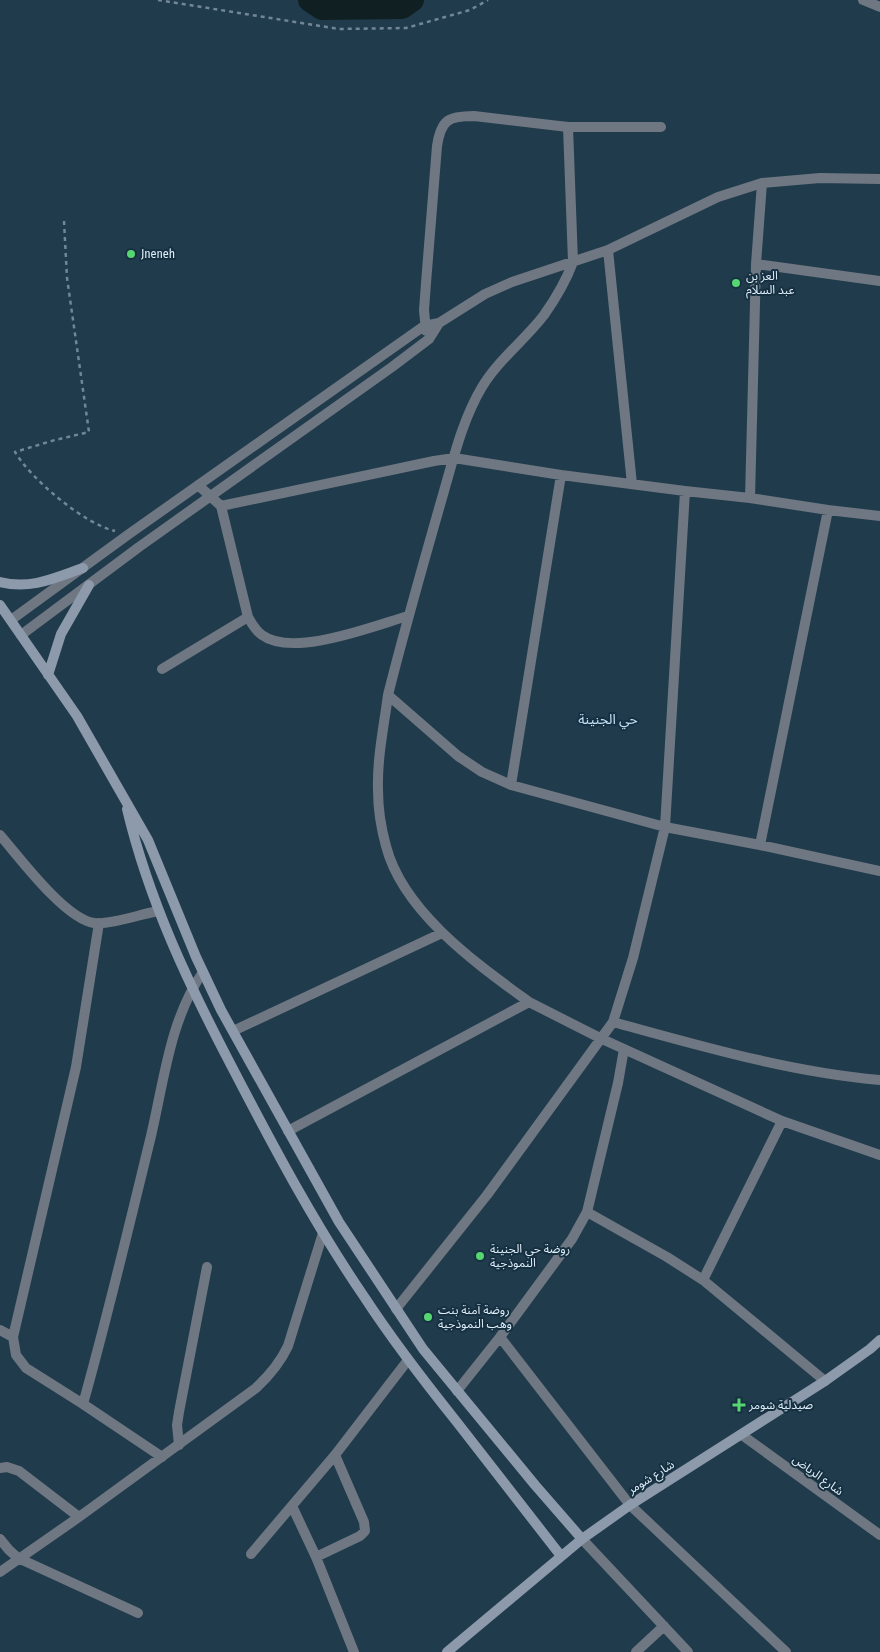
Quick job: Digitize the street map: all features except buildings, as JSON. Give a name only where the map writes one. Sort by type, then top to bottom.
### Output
[{"type":"street","points":[[863,0],[880,7]]},
{"type":"street","points":[[429,339],[424,326],[427,260],[438,135],[445,122],[458,116],[474,116],[568,127],[661,127]]},
{"type":"street","points":[[568,127],[573,262],[566,280],[543,316],[500,361],[482,387],[469,413],[454,458],[408,616],[388,695],[378,788],[380,817],[386,847],[397,873],[409,893],[442,933],[485,970],[529,1002],[602,1039],[782,1121],[880,1155]]},
{"type":"street","points":[[11,620],[129,534],[424,326],[439,323],[485,294],[532,274],[608,250],[718,197],[762,183],[820,178],[880,179]]},
{"type":"street","points":[[750,498],[756,264],[762,183]]},
{"type":"street","points":[[608,250],[632,484]]},
{"type":"street","points":[[756,264],[880,281]]},
{"type":"street","points":[[21,635],[89,584],[392,367],[429,339],[439,323]]},
{"type":"street","points":[[221,506],[454,458],[561,475],[880,516]]},
{"type":"street","points":[[511,786],[561,475]]},
{"type":"street","points":[[198,485],[221,506],[248,617],[255,629],[267,638],[288,643],[304,644],[408,616]]},
{"type":"street","points":[[396,1309],[487,1195],[613,1022],[633,958],[665,827],[685,491]]},
{"type":"street","points":[[760,845],[828,510]]},
{"type":"street","points":[[0,582],[11,585],[28,585],[46,582],[82,568]]},
{"type":"street","points":[[48,675],[62,634],[89,584]]},
{"type":"street","points":[[0,605],[77,716],[148,840],[203,972],[233,1031],[339,1222],[396,1309],[423,1349],[535,1485],[688,1652]]},
{"type":"street","points":[[162,669],[248,617]]},
{"type":"street","points":[[388,695],[458,756],[482,772],[511,786],[665,827],[880,871]]},
{"type":"street","points":[[124,798],[135,844],[158,911],[192,988],[270,1139],[323,1232],[365,1298],[408,1360],[561,1556]]},
{"type":"street","points":[[0,834],[40,881],[70,912],[82,920],[99,923],[158,911]]},
{"type":"street","points":[[99,923],[76,1067],[13,1337],[16,1355],[26,1368],[162,1457]]},
{"type":"street","points":[[233,1031],[442,933]]},
{"type":"street","points":[[83,1404],[102,1338],[166,1069],[182,1013],[192,988],[203,972]]},
{"type":"street","points":[[288,1131],[529,1002]]},
{"type":"street","points":[[613,1022],[722,1052],[768,1062],[830,1075],[880,1080]]},
{"type":"street","points":[[457,1391],[500,1337],[572,1239],[587,1212],[618,1083],[624,1049]]},
{"type":"street","points":[[703,1280],[782,1121]]},
{"type":"street","points":[[587,1212],[667,1257],[703,1280],[825,1382]]},
{"type":"street","points":[[0,1572],[80,1517],[256,1388],[278,1364],[288,1346],[323,1232]]},
{"type":"street","points":[[178,1445],[177,1425],[179,1412],[207,1267]]},
{"type":"street","points":[[0,1330],[13,1337]]},
{"type":"street","points":[[500,1337],[630,1505],[786,1652]]},
{"type":"street","name":"شارع شومر","points":[[447,1652],[582,1538],[630,1505],[825,1382],[880,1340]]},
{"type":"street","points":[[251,1554],[335,1455],[408,1360]]},
{"type":"street","name":"شارع الرياض","points":[[742,1435],[880,1535]]},
{"type":"street","points":[[316,1557],[360,1536],[365,1531],[364,1522],[335,1455]]},
{"type":"street","points":[[0,1468],[7,1467],[19,1471],[80,1517]]},
{"type":"street","points":[[292,1506],[316,1557],[354,1652]]},
{"type":"street","points":[[0,1539],[8,1550],[18,1558],[138,1613]]},
{"type":"street","points":[[636,1652],[664,1626]]},
{"type":"path","points":[[158,0],[338,29],[406,28],[470,10],[488,0]]},
{"type":"path","points":[[64,221],[67,278],[89,432],[14,452],[21,463],[68,507],[102,528],[129,534]]},
{"type":"waterway","points":[[310,0],[322,8],[402,7],[412,0]]},
{"type":"place","name":"Jneneh","points":[[131,254]]},
{"type":"place","name":"العز بن عبد السلام","points":[[736,283]]},
{"type":"place","name":"روضة حي الجنينة النموذجية","points":[[480,1256]]},
{"type":"place","name":"روضة آمنة بنت وهب النموذجية","points":[[428,1317]]},
{"type":"place","name":"صيدلية شومر","points":[[739,1405]]},
{"type":"district","name":"حي الجنينة","points":[[608,719]]}]
